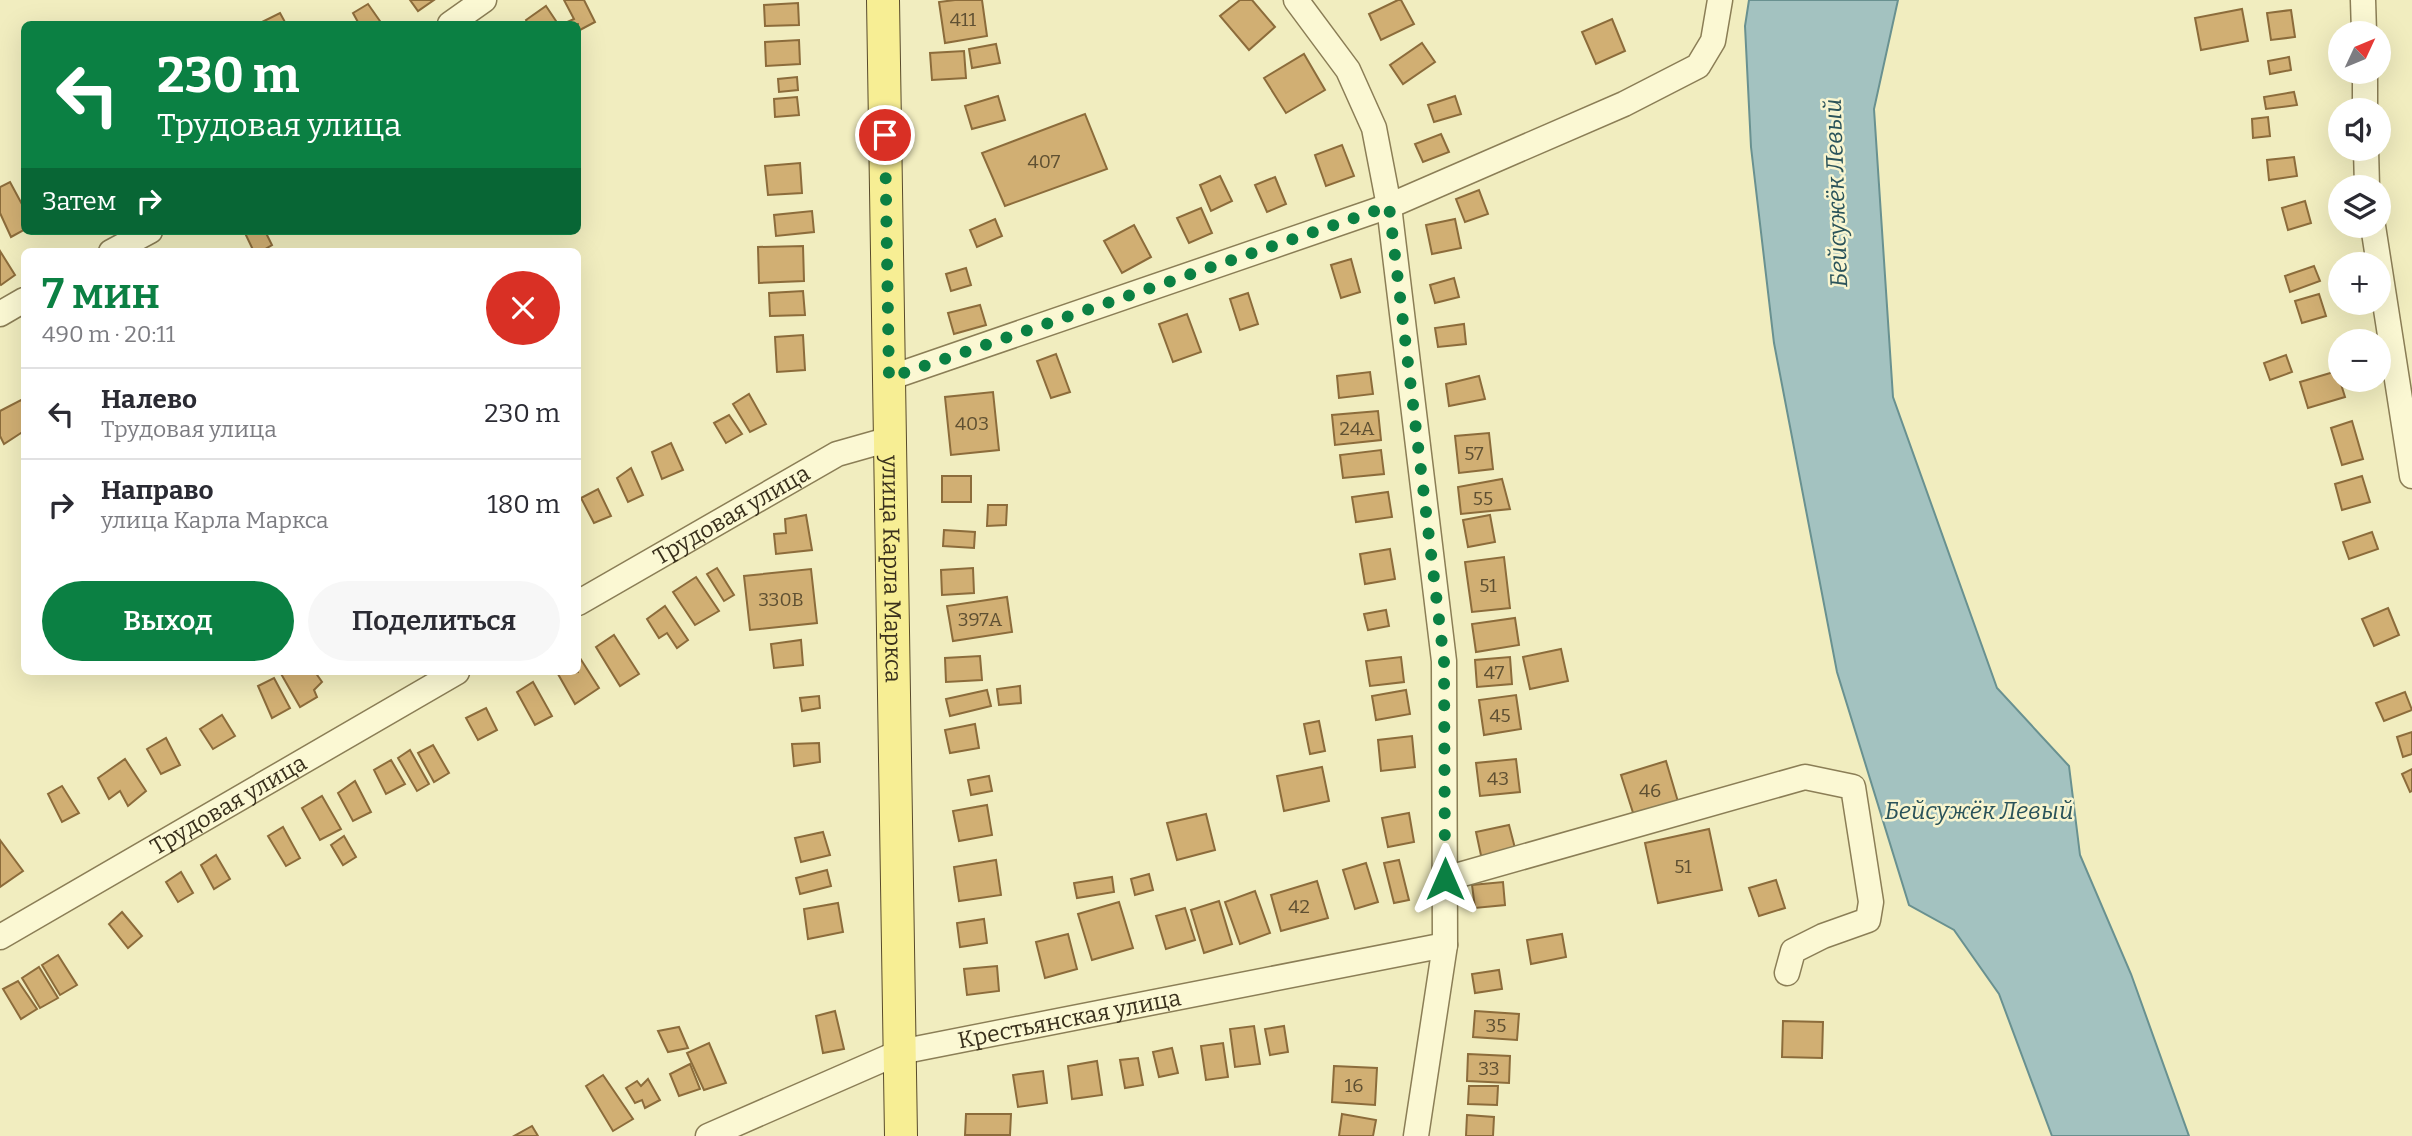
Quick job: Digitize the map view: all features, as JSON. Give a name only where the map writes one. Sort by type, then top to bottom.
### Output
[{"type":"main road","name":"улица Карла Маркса","points":[[883,0],[901,1136]]},
{"type":"street","points":[[454,21],[485,0]]},
{"type":"street","points":[[1296,0],[1348,70],[1374,128],[1389,206],[1444,661],[1445,945],[1416,1136]]},
{"type":"street","points":[[889,378],[1389,206],[1624,104],[1698,66],[1713,41],[1720,0]]},
{"type":"street","points":[[2363,0],[2364,21]]},
{"type":"street","points":[[118,248],[143,235]]},
{"type":"street","points":[[2375,238],[2412,476]]},
{"type":"street","points":[[0,314],[21,302]]},
{"type":"street","name":"Трудовая улица","points":[[581,601],[837,454],[890,439]]},
{"type":"street","name":"Трудовая улица","points":[[0,937],[452,675]]},
{"type":"street","points":[[1445,879],[1805,777],[1853,788],[1871,902],[1868,920],[1823,936],[1793,951],[1787,973]]},
{"type":"street","name":"Крестьянская улица","points":[[708,1136],[900,1052],[1445,945]]},
{"type":"water","name":"Бейсужёк Левый","points":[[1749,0],[1898,0],[1874,109],[1893,397],[1997,688],[2069,766],[2080,855],[2131,974],[2189,1136],[2052,1136],[1999,994],[1954,930],[1909,905],[1837,672],[1774,343],[1751,147],[1745,26]]},
{"type":"building","points":[[410,0],[434,0],[418,11]]},
{"type":"building","points":[[564,0],[584,0],[595,22],[581,29],[581,21],[570,21],[574,19]]},
{"type":"building","points":[[982,0],[987,36],[945,43],[939,2]]},
{"type":"building","points":[[1240,0],[1252,0],[1275,27],[1249,50],[1220,16]]},
{"type":"building","points":[[1401,0],[1414,24],[1381,40],[1369,14]]},
{"type":"building","points":[[798,3],[799,25],[765,26],[764,5]]},
{"type":"building","points":[[368,4],[380,21],[357,21],[353,13]]},
{"type":"building","points":[[546,6],[556,21],[526,21]]},
{"type":"building","points":[[2242,9],[2248,41],[2201,50],[2195,18]]},
{"type":"building","points":[[2291,10],[2295,37],[2271,40],[2267,13]]},
{"type":"building","points":[[280,13],[284,21],[264,21]]},
{"type":"building","points":[[1612,19],[1625,51],[1596,64],[1582,32]]},
{"type":"building","points":[[799,40],[800,64],[766,66],[765,42]]},
{"type":"building","points":[[1422,43],[1435,62],[1403,84],[1390,65]]},
{"type":"building","points":[[996,44],[1000,63],[972,68],[969,49]]},
{"type":"building","points":[[964,51],[966,78],[932,80],[930,53]]},
{"type":"building","points":[[1304,54],[1325,90],[1286,113],[1264,78]]},
{"type":"building","points":[[2289,57],[2291,70],[2270,74],[2268,61]]},
{"type":"building","points":[[797,77],[798,90],[779,92],[778,79]]},
{"type":"building","points":[[2294,92],[2297,105],[2266,109],[2264,97]]},
{"type":"building","points":[[998,96],[1005,120],[972,129],[965,106]]},
{"type":"building","points":[[1455,96],[1461,114],[1434,122],[1428,105]]},
{"type":"building","points":[[797,97],[799,115],[775,117],[774,99]]},
{"type":"building","points":[[1085,114],[1107,169],[1005,206],[982,153]]},
{"type":"building","points":[[2268,117],[2270,136],[2253,138],[2252,119]]},
{"type":"building","points":[[1441,134],[1449,152],[1423,162],[1415,144]]},
{"type":"building","points":[[1342,145],[1354,176],[1326,186],[1315,155]]},
{"type":"building","points":[[2294,157],[2297,176],[2269,180],[2267,160]]},
{"type":"building","points":[[800,163],[802,193],[768,195],[765,166]]},
{"type":"building","points":[[1220,176],[1232,201],[1211,211],[1200,185]]},
{"type":"building","points":[[1275,177],[1286,204],[1267,212],[1255,185]]},
{"type":"building","points":[[10,182],[21,202],[21,232],[11,237],[0,213],[0,187]]},
{"type":"building","points":[[1479,190],[1488,214],[1465,222],[1456,199]]},
{"type":"building","points":[[2305,201],[2311,223],[2288,230],[2282,208]]},
{"type":"building","points":[[1201,208],[1212,233],[1189,243],[1177,218]]},
{"type":"building","points":[[812,211],[814,232],[776,236],[774,215]]},
{"type":"building","points":[[995,219],[1002,236],[977,247],[970,230]]},
{"type":"building","points":[[1455,219],[1461,248],[1432,254],[1426,225]]},
{"type":"building","points":[[1134,225],[1151,257],[1122,273],[1104,241]]},
{"type":"building","points":[[246,235],[267,235],[272,245],[267,248],[252,248]]},
{"type":"building","points":[[803,246],[804,281],[759,283],[758,247]]},
{"type":"building","points":[[0,251],[15,275],[1,285],[0,284]]},
{"type":"building","points":[[1351,259],[1360,292],[1341,298],[1331,265]]},
{"type":"building","points":[[2314,266],[2320,281],[2290,292],[2285,276]]},
{"type":"building","points":[[966,268],[971,285],[951,291],[946,274]]},
{"type":"building","points":[[1454,278],[1459,297],[1435,303],[1430,285]]},
{"type":"building","points":[[803,291],[805,315],[770,316],[769,293]]},
{"type":"building","points":[[1248,293],[1258,324],[1240,330],[1230,299]]},
{"type":"building","points":[[2319,294],[2326,316],[2302,323],[2295,301]]},
{"type":"building","points":[[980,305],[986,325],[954,334],[948,313]]},
{"type":"building","points":[[1187,314],[1201,352],[1173,362],[1159,324]]},
{"type":"building","points":[[1464,324],[1466,344],[1438,347],[1435,328]]},
{"type":"building","points":[[803,335],[805,370],[777,372],[775,337]]},
{"type":"building","points":[[1056,354],[1070,392],[1051,398],[1037,361]]},
{"type":"building","points":[[2286,355],[2292,372],[2270,380],[2264,363]]},
{"type":"building","points":[[1370,372],[1373,394],[1339,398],[1337,376]]},
{"type":"building","points":[[2328,374],[2328,392],[2343,392],[2345,397],[2308,408],[2300,382]]},
{"type":"building","points":[[1479,376],[1485,399],[1449,406],[1446,384]]},
{"type":"building","points":[[993,392],[999,450],[951,455],[945,397]]},
{"type":"building","points":[[749,394],[766,424],[750,432],[733,404]]},
{"type":"building","points":[[21,400],[21,433],[4,444],[0,436],[0,411]]},
{"type":"building","points":[[1378,411],[1381,440],[1335,445],[1332,415]]},
{"type":"building","points":[[729,415],[742,434],[726,443],[714,423]]},
{"type":"building","points":[[2352,421],[2363,459],[2342,465],[2331,428]]},
{"type":"building","points":[[1489,433],[1493,469],[1459,473],[1455,436]]},
{"type":"building","points":[[671,443],[683,470],[662,479],[652,452]]},
{"type":"building","points":[[1381,450],[1384,474],[1343,478],[1340,455]]},
{"type":"building","points":[[631,468],[643,495],[628,502],[617,478]]},
{"type":"building","points":[[942,476],[971,476],[971,502],[942,502]]},
{"type":"building","points":[[2362,476],[2370,502],[2342,510],[2335,484]]},
{"type":"building","points":[[1502,479],[1510,509],[1461,514],[1458,487]]},
{"type":"building","points":[[598,489],[611,516],[594,523],[581,498]]},
{"type":"building","points":[[1388,492],[1392,517],[1356,522],[1352,497]]},
{"type":"building","points":[[988,505],[1007,505],[1006,525],[987,526]]},
{"type":"building","points":[[806,515],[812,550],[776,554],[774,534],[786,533],[785,519]]},
{"type":"building","points":[[1490,515],[1495,542],[1468,547],[1463,520]]},
{"type":"building","points":[[944,530],[975,532],[974,548],[943,546]]},
{"type":"building","points":[[2372,532],[2378,549],[2349,559],[2343,542]]},
{"type":"building","points":[[1390,549],[1395,579],[1365,584],[1360,554]]},
{"type":"building","points":[[1504,557],[1510,608],[1472,612],[1465,562]]},
{"type":"building","points":[[717,568],[734,595],[724,601],[707,574]]},
{"type":"building","points":[[973,568],[974,593],[942,595],[941,570]]},
{"type":"building","points":[[811,569],[817,623],[750,630],[744,576]]},
{"type":"building","points":[[696,577],[719,611],[695,625],[673,592]]},
{"type":"building","points":[[1007,597],[1012,632],[953,641],[947,606]]},
{"type":"building","points":[[665,606],[688,640],[677,648],[667,633],[659,638],[647,619]]},
{"type":"building","points":[[2388,608],[2399,635],[2374,646],[2362,619]]},
{"type":"building","points":[[1386,610],[1389,626],[1368,630],[1364,614]]},
{"type":"building","points":[[1515,618],[1519,645],[1476,652],[1472,624]]},
{"type":"building","points":[[614,635],[639,674],[620,686],[596,647]]},
{"type":"building","points":[[801,640],[803,665],[774,668],[771,644]]},
{"type":"building","points":[[1561,649],[1568,681],[1530,689],[1523,657]]},
{"type":"building","points":[[980,656],[982,680],[946,682],[945,658]]},
{"type":"building","points":[[1401,657],[1404,682],[1370,686],[1366,661]]},
{"type":"building","points":[[1510,657],[1512,684],[1477,687],[1475,660]]},
{"type":"building","points":[[581,660],[599,688],[575,704],[559,675],[581,675]]},
{"type":"building","points":[[282,675],[317,675],[322,682],[314,690],[317,697],[300,707]]},
{"type":"building","points":[[274,678],[290,708],[272,718],[258,686]]},
{"type":"building","points":[[533,682],[552,716],[535,725],[517,692]]},
{"type":"building","points":[[1020,686],[1021,703],[999,705],[997,689]]},
{"type":"building","points":[[987,690],[991,706],[950,716],[946,699]]},
{"type":"building","points":[[1406,690],[1410,714],[1376,720],[1372,696]]},
{"type":"building","points":[[2405,692],[2412,710],[2384,721],[2376,703]]},
{"type":"building","points":[[1516,695],[1521,729],[1484,735],[1479,700]]},
{"type":"building","points":[[819,696],[820,708],[802,711],[800,698]]},
{"type":"building","points":[[486,708],[497,730],[478,740],[466,718]]},
{"type":"building","points":[[222,715],[235,736],[213,749],[200,729]]},
{"type":"building","points":[[1319,721],[1325,751],[1310,754],[1304,724]]},
{"type":"building","points":[[975,724],[979,748],[950,753],[945,730]]},
{"type":"building","points":[[2412,732],[2412,754],[2403,757],[2397,737]]},
{"type":"building","points":[[1412,736],[1415,767],[1381,771],[1378,740]]},
{"type":"building","points":[[166,738],[180,765],[161,774],[147,749]]},
{"type":"building","points":[[819,743],[820,762],[794,766],[792,744]]},
{"type":"building","points":[[433,745],[449,773],[434,782],[418,753]]},
{"type":"building","points":[[410,750],[429,784],[417,791],[398,758]]},
{"type":"building","points":[[125,759],[146,791],[128,806],[120,791],[109,799],[98,778]]},
{"type":"building","points":[[1516,759],[1520,792],[1480,796],[1476,763]]},
{"type":"building","points":[[391,760],[405,784],[386,794],[374,770]]},
{"type":"building","points":[[1666,761],[1679,805],[1635,819],[1621,775]]},
{"type":"building","points":[[1322,767],[1329,801],[1284,811],[1277,776]]},
{"type":"building","points":[[2412,769],[2412,791],[2410,792],[2402,774]]},
{"type":"building","points":[[989,776],[992,791],[971,795],[968,780]]},
{"type":"building","points":[[355,781],[371,812],[353,821],[338,793]]},
{"type":"building","points":[[62,786],[79,813],[62,822],[48,794]]},
{"type":"building","points":[[322,796],[341,829],[320,840],[302,808]]},
{"type":"building","points":[[987,805],[992,835],[959,841],[953,811]]},
{"type":"building","points":[[1409,813],[1414,842],[1388,847],[1382,818]]},
{"type":"building","points":[[1206,814],[1215,850],[1177,860],[1167,823]]},
{"type":"building","points":[[1509,825],[1516,852],[1482,860],[1476,832]]},
{"type":"building","points":[[283,827],[300,858],[286,866],[268,836]]},
{"type":"building","points":[[1709,829],[1722,890],[1658,903],[1645,843]]},
{"type":"building","points":[[823,832],[830,855],[801,862],[795,838]]},
{"type":"building","points":[[344,836],[356,857],[343,865],[331,845]]},
{"type":"building","points":[[0,840],[23,871],[0,887]]},
{"type":"building","points":[[216,855],[230,879],[214,889],[201,865]]},
{"type":"building","points":[[996,860],[1001,895],[959,901],[954,867]]},
{"type":"building","points":[[1399,860],[1409,900],[1394,903],[1384,863]]},
{"type":"building","points":[[1366,863],[1378,902],[1355,909],[1343,870]]},
{"type":"building","points":[[827,870],[831,886],[800,894],[796,878]]},
{"type":"building","points":[[181,872],[193,893],[178,902],[166,882]]},
{"type":"building","points":[[1149,874],[1153,890],[1135,895],[1131,879]]},
{"type":"building","points":[[1112,877],[1114,892],[1077,898],[1074,883]]},
{"type":"building","points":[[1776,880],[1785,908],[1759,916],[1749,888]]},
{"type":"building","points":[[1317,881],[1328,918],[1281,931],[1271,895]]},
{"type":"building","points":[[1503,882],[1505,905],[1475,908],[1472,885]]},
{"type":"building","points":[[1255,891],[1270,933],[1240,944],[1225,902]]},
{"type":"building","points":[[1219,901],[1232,944],[1204,953],[1191,910]]},
{"type":"building","points":[[1119,902],[1133,948],[1092,960],[1078,914]]},
{"type":"building","points":[[838,903],[843,932],[808,939],[804,909]]},
{"type":"building","points":[[1185,908],[1195,940],[1166,949],[1156,916]]},
{"type":"building","points":[[122,912],[142,936],[128,948],[109,924]]},
{"type":"building","points":[[984,919],[987,943],[960,947],[957,923]]},
{"type":"building","points":[[1068,934],[1077,969],[1045,978],[1036,942]]},
{"type":"building","points":[[1562,934],[1566,957],[1531,964],[1527,940]]},
{"type":"building","points":[[58,955],[77,985],[60,995],[42,965]]},
{"type":"building","points":[[997,966],[999,991],[967,995],[964,969]]},
{"type":"building","points":[[39,967],[58,998],[40,1008],[22,978]]},
{"type":"building","points":[[1499,970],[1502,989],[1475,993],[1472,974]]},
{"type":"building","points":[[18,981],[37,1009],[21,1019],[3,989]]},
{"type":"building","points":[[835,1011],[844,1049],[823,1053],[816,1016]]},
{"type":"building","points":[[1475,1011],[1519,1014],[1517,1040],[1473,1037]]},
{"type":"building","points":[[1783,1021],[1823,1022],[1822,1058],[1782,1057]]},
{"type":"building","points":[[1254,1026],[1260,1064],[1235,1067],[1230,1029]]},
{"type":"building","points":[[1284,1026],[1288,1052],[1270,1055],[1265,1029]]},
{"type":"building","points":[[679,1027],[688,1048],[668,1052],[658,1031]]},
{"type":"building","points":[[709,1043],[726,1083],[704,1090],[687,1053]]},
{"type":"building","points":[[1223,1043],[1228,1077],[1206,1080],[1201,1046]]},
{"type":"building","points":[[1172,1048],[1178,1073],[1159,1077],[1153,1052]]},
{"type":"building","points":[[1468,1054],[1510,1056],[1509,1083],[1467,1081]]},
{"type":"building","points":[[1138,1058],[1143,1085],[1125,1088],[1120,1060]]},
{"type":"building","points":[[1097,1061],[1102,1095],[1072,1099],[1068,1066]]},
{"type":"building","points":[[690,1064],[700,1089],[679,1096],[670,1074]]},
{"type":"building","points":[[1334,1066],[1377,1068],[1375,1105],[1332,1102]]},
{"type":"building","points":[[1043,1071],[1047,1103],[1018,1107],[1013,1075]]},
{"type":"building","points":[[603,1075],[633,1119],[613,1131],[586,1086]]},
{"type":"building","points":[[648,1079],[660,1100],[645,1108],[642,1100],[635,1103],[626,1088],[637,1081],[641,1086]]},
{"type":"building","points":[[1469,1086],[1498,1086],[1497,1105],[1468,1104]]},
{"type":"building","points":[[966,1114],[1011,1114],[1010,1135],[965,1135]]},
{"type":"building","points":[[1342,1114],[1376,1120],[1373,1136],[1339,1136]]},
{"type":"building","points":[[1467,1115],[1494,1117],[1493,1136],[1466,1136]]},
{"type":"building","points":[[532,1126],[538,1136],[514,1136]]},
{"type":"route","points":[[885,135],[889,378],[1389,206],[1444,661],[1445,879]]}]
